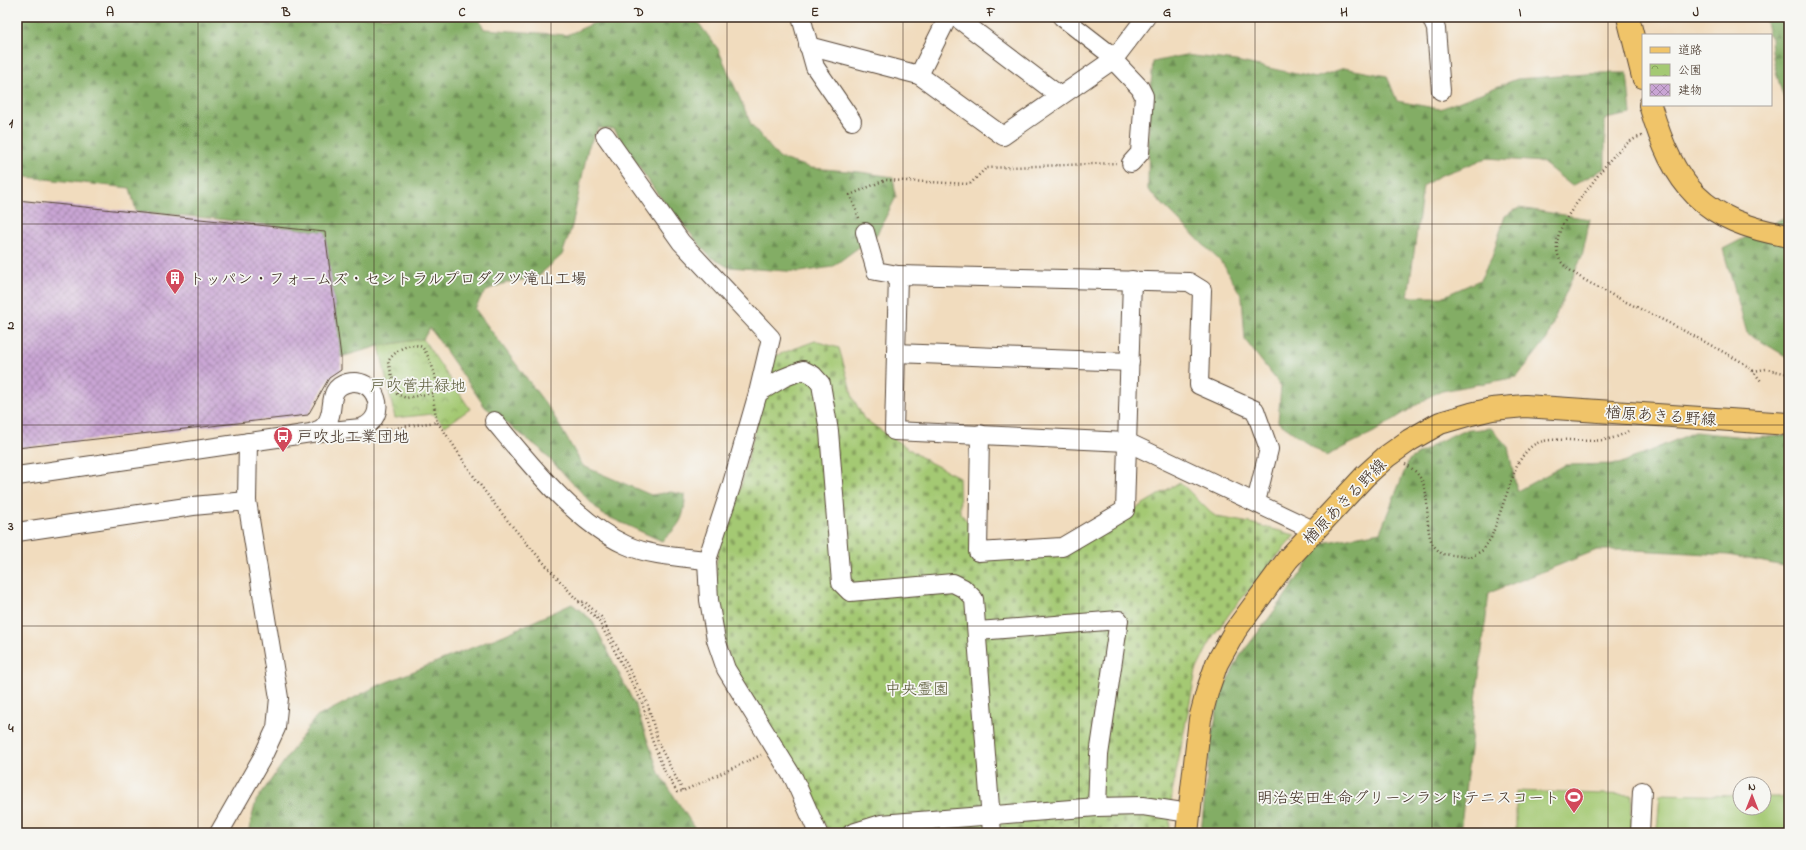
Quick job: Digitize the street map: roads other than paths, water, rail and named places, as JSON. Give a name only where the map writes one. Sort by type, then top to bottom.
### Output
[{"type":"main road","points":[[1628,17],[1642,73]]},
{"type":"main road","points":[[1650,106],[1658,132],[1669,159],[1692,192],[1708,207],[1726,217],[1752,227],[1789,236]]},
{"type":"main road","name":"楢原あきる野線","points":[[1188,823],[1200,719],[1217,663],[1235,631],[1288,559],[1365,476],[1386,457],[1440,423],[1492,409],[1525,406],[1789,424]]},
{"type":"street","points":[[801,17],[815,67],[852,121]]},
{"type":"street","points":[[919,75],[948,17]]},
{"type":"street","points":[[956,17],[1060,96]]},
{"type":"street","points":[[1062,17],[1114,59],[1140,88],[1144,96],[1140,153],[1131,163]]},
{"type":"street","points":[[808,46],[919,75],[1004,136],[1114,59],[1146,17]]},
{"type":"street","points":[[1431,17],[1436,30],[1441,91]]},
{"type":"street","points":[[606,135],[681,242],[742,305],[771,338],[758,393],[731,487],[707,560],[709,600],[716,640],[726,669],[794,779],[818,833]]},
{"type":"street","points":[[865,232],[876,271],[898,275],[1189,282],[1202,290],[1199,385],[1255,410],[1269,449],[1256,502]]},
{"type":"street","points":[[898,275],[894,430],[1127,442],[1315,531]]},
{"type":"street","points":[[980,434],[978,552],[1062,547],[1125,510],[1132,280]]},
{"type":"street","points":[[896,353],[1130,362]]},
{"type":"street","points":[[758,393],[783,378],[803,370],[813,375],[821,384],[829,431],[841,584],[850,592],[957,584],[969,592],[974,598],[978,630],[992,824]]},
{"type":"street","points":[[494,421],[525,458],[579,514],[604,533],[634,548],[654,553],[707,560]]},
{"type":"street","points":[[17,476],[311,433]]},
{"type":"street","points":[[219,833],[262,758],[276,728],[279,698],[247,501],[248,442]]},
{"type":"street","points":[[17,532],[193,506],[247,501]]},
{"type":"street","points":[[978,630],[1119,620],[1100,755],[1097,807]]},
{"type":"street","points":[[1640,833],[1642,791]]},
{"type":"street","points":[[852,833],[880,824],[992,824],[1097,807],[1143,806],[1188,823]]},
{"type":"place","name":"トッパン・フォームズ・セントラルプロダクツ滝山工場","points":[[175,295]]},
{"type":"place","name":"戸吹北工業団地","points":[[283,453]]},
{"type":"place","name":"明治安田生命グリーンランドテニスコート","points":[[1574,814]]},
{"type":"park label","name":"戸吹菅井緑地","points":[[418,385]]},
{"type":"park label","name":"中央霊園","points":[[917,688]]}]
